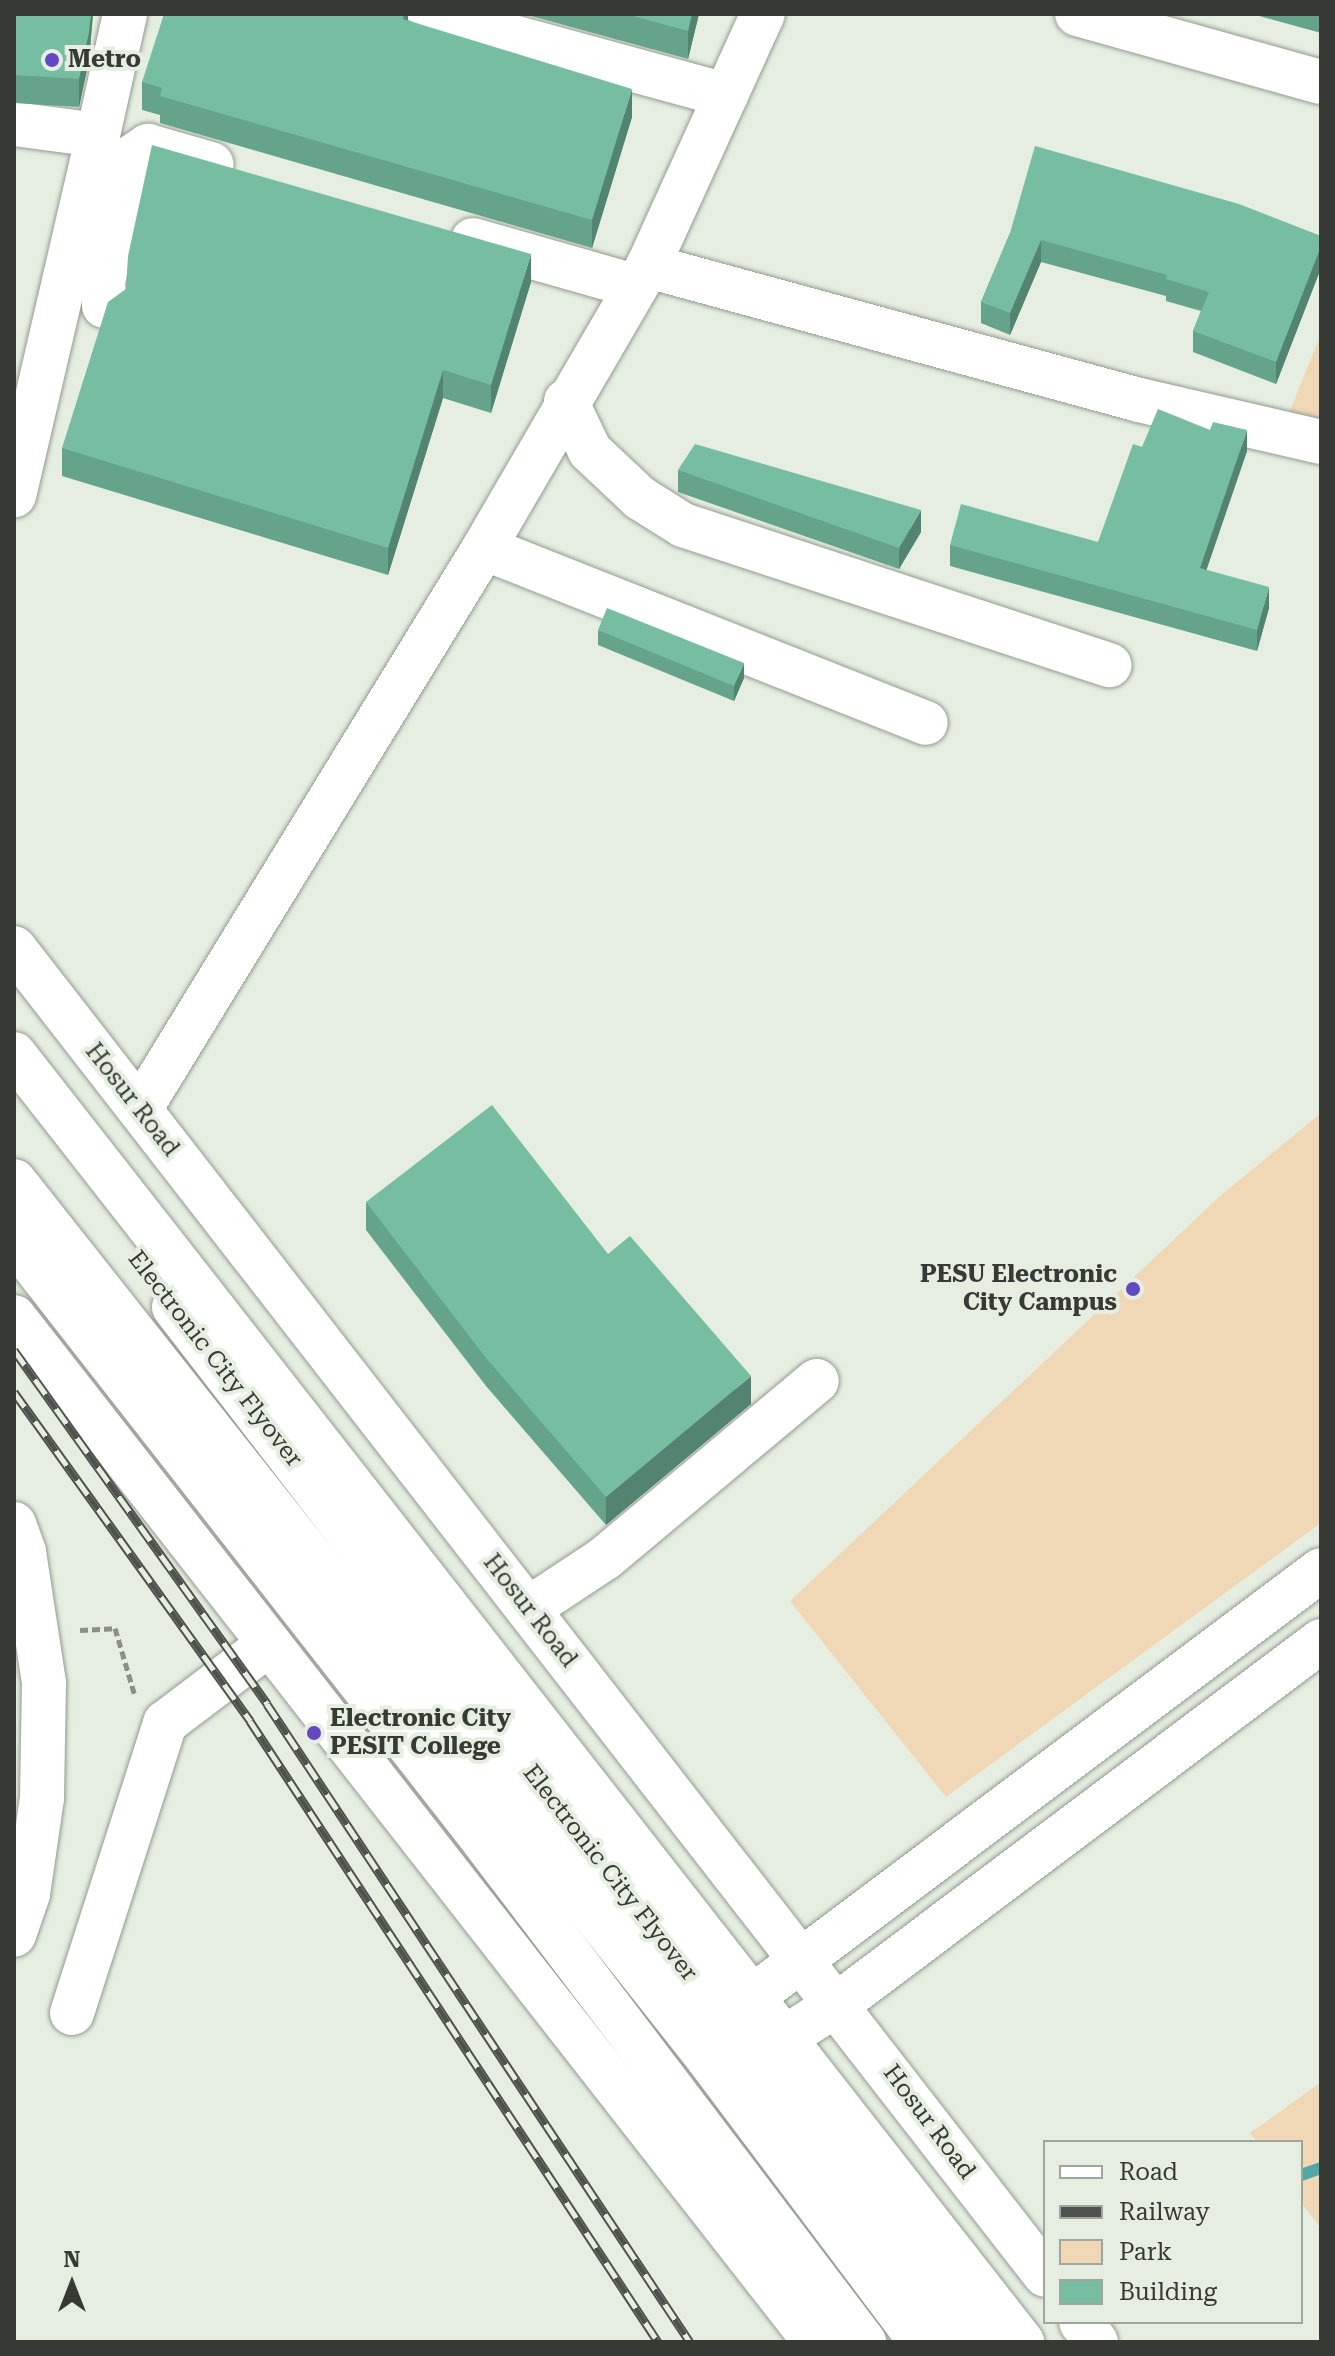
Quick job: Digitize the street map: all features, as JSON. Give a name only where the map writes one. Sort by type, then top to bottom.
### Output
[{"type":"main road","points":[[14,495],[125,14]]},
{"type":"main road","points":[[429,14],[726,95]]},
{"type":"main road","points":[[140,1109],[484,548],[566,401],[641,276],[763,14]]},
{"type":"main road","points":[[1077,14],[1321,82]]},
{"type":"main road","points":[[14,124],[98,135]]},
{"type":"main road","points":[[104,306],[103,282],[130,158],[148,146],[253,176]]},
{"type":"main road","points":[[433,228],[1321,442]]},
{"type":"main road","points":[[566,401],[590,451],[640,498],[683,525],[1110,665]]},
{"type":"main road","points":[[484,548],[926,723]]},
{"type":"main road","name":"Hosur Road","points":[[14,948],[802,1961],[839,2003],[1043,2272]]},
{"type":"main road","points":[[14,1054],[1022,2342]]},
{"type":"main road","name":"Electronic City Flyover","points":[[14,1099],[972,2342]]},
{"type":"main road","name":"Electronic City Flyover","points":[[14,1181],[707,2057],[921,2342]]},
{"type":"main road","points":[[14,1240],[464,1814],[864,2342]]},
{"type":"main road","points":[[14,1317],[815,2342]]},
{"type":"main road","points":[[528,1609],[605,1558],[817,1381]]},
{"type":"main road","points":[[14,1524],[24,1552],[44,1683],[42,1798],[28,1894],[14,1935]]},
{"type":"main road","points":[[752,1997],[1321,1570]]},
{"type":"main road","points":[[784,2038],[839,2003],[1321,1641]]},
{"type":"main road","points":[[72,2013],[165,1723],[269,1644]]},
{"type":"main road","points":[[1082,2324],[1096,2342]]},
{"type":"path","points":[[79,1630],[115,1628],[136,1699],[165,1723]]},
{"type":"green space","points":[[1321,334],[1321,421],[1289,413]]},
{"type":"green space","points":[[1321,1113],[1321,1523],[946,1797],[790,1601],[1219,1197]]},
{"type":"green space","points":[[1321,2082],[1321,2229],[1303,2205],[1303,2140],[1255,2140],[1250,2133]]},
{"type":"building","name":"Metro","points":[[14,14],[91,14],[79,79],[14,75]]},
{"type":"building","points":[[164,14],[404,14],[403,19],[632,89],[592,220],[160,96],[162,88],[142,82]]},
{"type":"building","points":[[626,14],[692,14],[688,31]]},
{"type":"building","points":[[152,145],[531,254],[491,385],[443,370],[388,548],[62,448],[108,302],[126,289],[128,256]]},
{"type":"building","points":[[1035,146],[1239,204],[1321,236],[1321,246],[1276,362],[1193,331],[1209,292],[1166,279],[1167,275],[1041,240],[1010,313],[981,302],[1010,233]]},
{"type":"building","points":[[1158,409],[1210,430],[1213,422],[1247,430],[1200,568],[1269,587],[1257,630],[950,545],[961,504],[1098,542],[1133,444],[1142,447]]},
{"type":"building","points":[[695,444],[921,510],[899,548],[678,470]]},
{"type":"building","points":[[607,608],[744,663],[734,686],[598,630]]},
{"type":"building","points":[[492,1105],[608,1254],[630,1236],[751,1376],[606,1497],[486,1358],[366,1202]]},
{"type":"waterway","points":[[1303,2174],[1321,2168]]},
{"type":"railway","points":[[14,1350],[267,1704],[690,2342]]},
{"type":"railway","points":[[14,1392],[250,1721],[658,2342]]},
{"type":"place","name":"Metro","points":[[52,60]]},
{"type":"place","name":"PESU Electronic City Campus","points":[[1133,1289]]},
{"type":"place","name":"Electronic City PESIT College","points":[[314,1733]]}]
